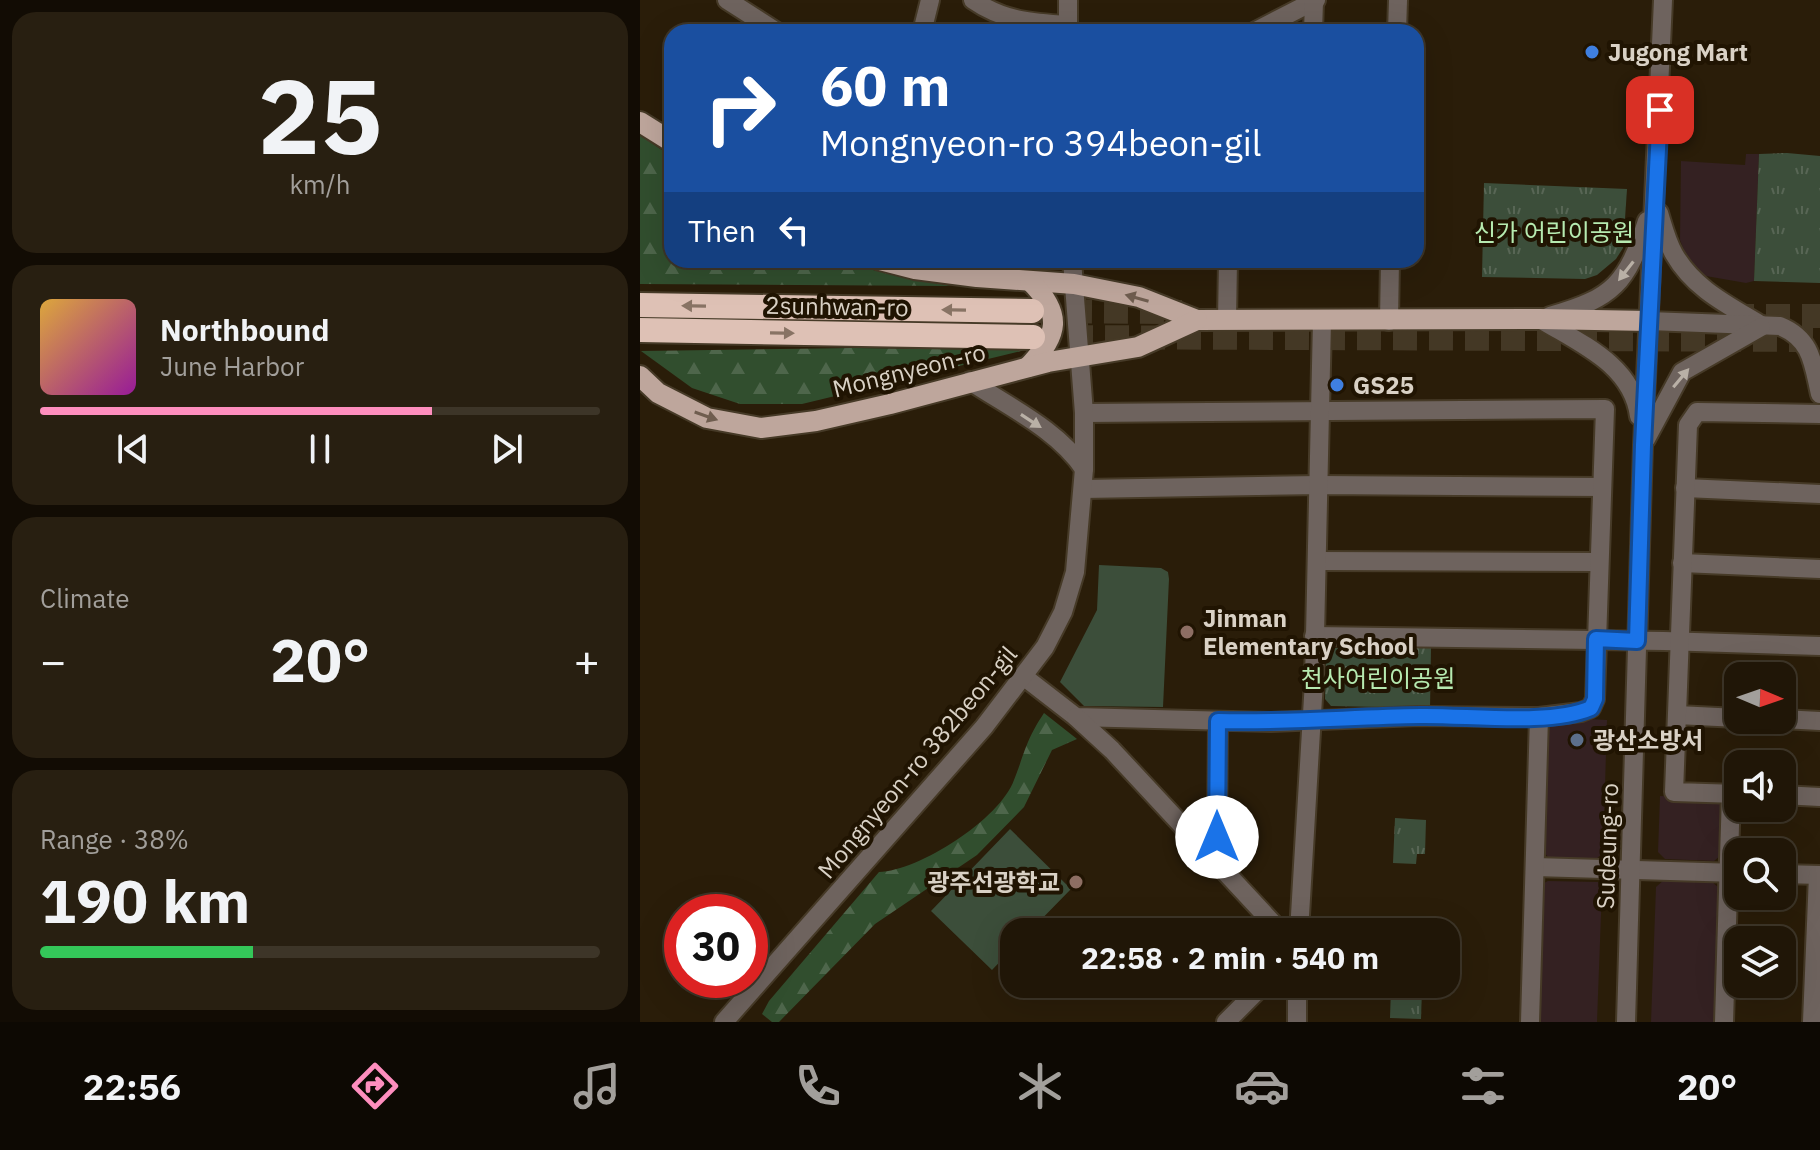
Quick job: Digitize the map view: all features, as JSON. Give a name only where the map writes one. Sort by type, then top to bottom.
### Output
[{"type":"highway","name":"2sunhwan-ro","points":[[640,305],[1032,311]]},
{"type":"highway","name":"2sunhwan-ro","points":[[644,330],[1033,337]]},
{"type":"main road","points":[[640,122],[664,137]]},
{"type":"main road","name":"Mongnyeon-ro","points":[[911,268],[1074,284],[1139,297],[1197,320],[1649,321]]},
{"type":"main road","points":[[1028,367],[1042,353],[1054,323],[1047,298],[1030,281]]},
{"type":"main road","name":"Mongnyeon-ro","points":[[640,376],[658,393],[707,418],[761,428],[816,421],[1028,367],[1138,347],[1197,320]]},
{"type":"street","points":[[727,0],[764,24]]},
{"type":"street","points":[[924,24],[930,0]]},
{"type":"street","points":[[973,0],[992,13],[1032,24]]},
{"type":"street","points":[[1068,0],[1068,24]]},
{"type":"street","points":[[1269,24],[1315,0]]},
{"type":"street","points":[[1314,24],[1315,0]]},
{"type":"street","points":[[1397,24],[1398,0]]},
{"type":"street","name":"Sudeung-ro","points":[[1626,1022],[1643,445],[1662,81],[1663,0]]},
{"type":"street","points":[[1654,199],[1672,252],[1685,271],[1707,293],[1763,326]]},
{"type":"street","name":"Mongnyeon-ro","points":[[1540,319],[1589,305],[1624,277],[1635,260],[1654,199]]},
{"type":"street","name":"Mongnyeon-ro 382beon-gil","points":[[736,1018],[984,727],[1045,647],[1063,612],[1075,572],[1084,469],[1084,413],[1073,268]]},
{"type":"street","points":[[1227,320],[1228,268]]},
{"type":"street","points":[[1389,321],[1390,268]]},
{"type":"street","points":[[1540,319],[1606,359],[1621,375],[1638,407],[1643,445]]},
{"type":"street","points":[[1300,918],[1317,561],[1322,321]]},
{"type":"street","points":[[1649,321],[1780,326],[1793,331],[1802,339],[1813,363],[1820,394]]},
{"type":"street","points":[[1643,445],[1682,372],[1763,326]]},
{"type":"street","points":[[970,381],[1045,430],[1074,454],[1084,469]]},
{"type":"street","points":[[1076,717],[1218,721],[1418,716],[1539,717],[1591,708],[1595,699],[1605,409],[1084,413]]},
{"type":"street","points":[[1724,794],[1674,792],[1688,425],[1697,412],[1820,414]]},
{"type":"street","points":[[1083,489],[1319,485],[1602,487]]},
{"type":"street","points":[[1685,488],[1820,494]]},
{"type":"street","points":[[1317,561],[1598,562]]},
{"type":"street","points":[[1682,563],[1820,569]]},
{"type":"street","points":[[1314,636],[1596,639],[1820,646]]},
{"type":"street","points":[[1023,676],[1112,750],[1268,918]]},
{"type":"street","points":[[1677,715],[1724,717]]},
{"type":"street","points":[[1530,1022],[1539,717]]},
{"type":"street","points":[[1796,720],[1820,721]]},
{"type":"street","points":[[1209,855],[1217,837],[1218,721]]},
{"type":"street","points":[[1796,796],[1820,797]]},
{"type":"street","points":[[1535,867],[1724,873]]},
{"type":"street","points":[[1796,874],[1819,875],[1812,1022]]},
{"type":"street","points":[[1724,1022],[1732,910]]},
{"type":"street","points":[[1226,1022],[1250,998]]},
{"type":"street","points":[[1297,998],[1297,1022]]},
{"type":"shaded area","points":[[1746,154],[1759,154],[1754,281],[1746,283],[1700,275],[1687,258],[1680,240],[1681,161],[1745,165]]},
{"type":"shaded area","points":[[1555,717],[1607,720],[1603,853],[1596,859],[1549,858],[1542,850],[1547,729]]},
{"type":"shaded area","points":[[1660,796],[1717,798],[1723,806],[1721,855],[1714,861],[1665,859],[1658,852]]},
{"type":"shaded area","points":[[1664,880],[1712,882],[1719,888],[1714,1022],[1651,1022],[1656,887]]},
{"type":"shaded area","points":[[1548,881],[1598,882],[1602,888],[1597,1022],[1536,1022],[1540,885]]},
{"type":"green space","points":[[640,135],[664,152],[664,268],[868,268],[951,286],[640,284]]},
{"type":"green space","points":[[1759,154],[1820,156],[1820,283],[1754,281]]},
{"type":"green space","name":"신가 어린이공원","points":[[1484,183],[1627,189],[1623,248],[1616,259],[1597,275],[1585,279],[1482,277]]},
{"type":"green space","points":[[852,348],[1025,350],[802,404],[740,404],[692,388],[641,351]]},
{"type":"green space","points":[[1099,565],[1161,568],[1168,572],[1163,707],[1084,706],[1060,682],[1097,610]]},
{"type":"green space","name":"천사어린이공원","points":[[1333,648],[1431,648],[1430,708],[1331,706],[1325,699],[1326,655]]},
{"type":"green space","points":[[1044,713],[1077,739],[1052,750],[1024,807],[977,855],[875,924],[779,1022],[772,1022],[762,1014],[769,1001],[879,872],[915,863],[936,853],[993,811],[1014,780],[1029,739]]},
{"type":"green space","points":[[1395,818],[1426,820],[1425,854],[1417,854],[1416,864],[1393,863]]},
{"type":"green space","points":[[1010,829],[1071,889],[1043,918],[1000,918],[1000,962],[992,970],[931,911]]},
{"type":"green space","points":[[1391,998],[1422,998],[1421,1019],[1390,1018]]},
{"type":"tunnel","points":[[1032,311],[1182,312]]},
{"type":"tunnel","points":[[1730,316],[1820,316]]},
{"type":"tunnel","points":[[1033,337],[1820,340]]},
{"type":"place","name":"Jugong Mart","points":[[1592,52]]},
{"type":"place","name":"GS25","points":[[1337,385]]},
{"type":"place","name":"Jinman Elementary School","points":[[1187,632]]},
{"type":"place","name":"광산소방서","points":[[1577,740]]},
{"type":"place","name":"광주선광학교","points":[[1076,882]]},
{"type":"route","points":[[1217,837],[1218,721],[1418,716],[1539,717],[1581,712],[1591,708],[1595,699],[1596,639],[1637,641],[1643,445],[1660,110]]}]
